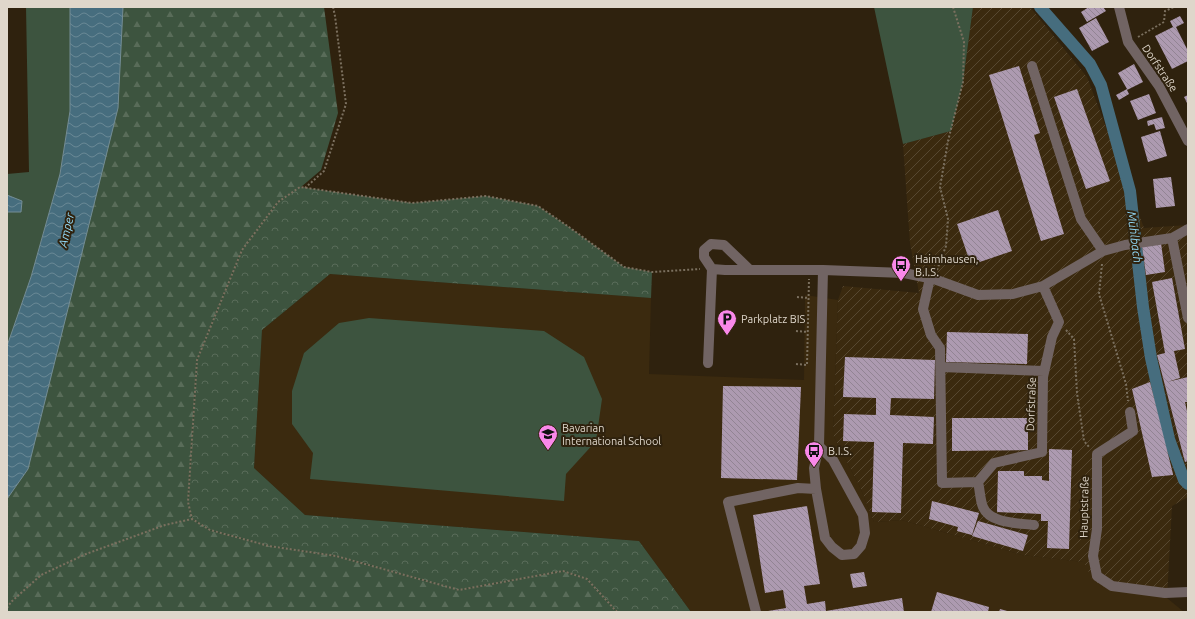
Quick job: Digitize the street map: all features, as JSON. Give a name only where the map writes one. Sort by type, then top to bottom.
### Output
[{"type":"street","name":"Dorfstraße","points":[[1119,7],[1128,42],[1159,86],[1188,141]]},
{"type":"street","points":[[1032,66],[1081,219],[1103,251]]},
{"type":"street","points":[[712,269],[823,270],[904,273],[932,278],[978,295],[1013,294],[1043,286],[1103,251],[1125,245],[1172,238],[1188,229]]},
{"type":"street","points":[[1172,238],[1188,318]]},
{"type":"street","points":[[708,363],[712,269],[704,257],[704,250],[711,244],[724,245],[750,270]]},
{"type":"street","points":[[819,446],[834,460],[863,515],[865,533],[862,546],[854,554],[842,555],[832,547],[825,538],[816,489],[814,468],[819,446],[823,270]]},
{"type":"street","points":[[932,278],[923,310],[931,336],[940,348],[942,483],[978,482],[983,508],[990,515],[999,521],[1034,525]]},
{"type":"street","points":[[1043,286],[1058,322]]},
{"type":"street","name":"Dorfstraße","points":[[978,482],[994,463],[1042,452],[1043,377],[1052,336],[1058,322]]},
{"type":"street","points":[[941,367],[1044,371]]},
{"type":"street","points":[[1096,454],[1133,431],[1130,412]]},
{"type":"street","name":"Hauptstraße","points":[[1096,454],[1097,529],[1093,556],[1097,576],[1112,586],[1165,592],[1188,592]]},
{"type":"street","points":[[756,612],[728,502],[798,488],[816,489]]},
{"type":"path","points":[[305,188],[324,171],[346,104],[335,16],[332,7]]},
{"type":"path","points":[[932,278],[946,246],[948,218],[940,187],[948,141],[963,82],[964,42],[953,7]]},
{"type":"path","points":[[1128,42],[1164,22],[1165,11],[1174,7]]},
{"type":"path","points":[[192,519],[188,502],[197,360],[242,250],[278,202],[300,187],[412,203],[486,196],[538,206],[624,267],[652,272],[712,269]]},
{"type":"path","points":[[1103,251],[1099,294],[1126,384],[1130,412]]},
{"type":"path","points":[[796,364],[807,365],[810,270]]},
{"type":"path","points":[[797,298],[809,298]]},
{"type":"path","points":[[1058,322],[1074,339],[1077,393],[1084,441],[1096,454]]},
{"type":"path","points":[[796,331],[808,332]]},
{"type":"path","points":[[7,608],[11,602],[41,575],[86,554],[165,524],[192,519],[210,530],[269,546],[336,556],[459,590],[563,571],[587,579],[617,612]]},
{"type":"shaded area","points":[[973,7],[1030,7],[1087,77],[1144,228],[1188,225],[1188,497],[1172,506],[1167,598],[1111,590],[1093,581],[1084,562],[1022,555],[902,520],[874,522],[860,487],[833,435],[838,300],[843,286],[919,293],[910,243],[903,144],[951,131],[963,82]]},
{"type":"shaded area","name":"Bavarian International School","points":[[330,274],[651,298],[649,374],[804,380],[805,295],[838,300],[833,435],[860,487],[874,522],[902,520],[1022,555],[1084,562],[1111,590],[1167,598],[1184,612],[691,612],[639,541],[305,515],[254,468],[262,330]]},
{"type":"green space","points":[[26,7],[70,7],[70,111],[60,174],[31,277],[7,346],[7,174],[29,172]]},
{"type":"green space","points":[[122,7],[324,7],[338,113],[321,170],[301,187],[278,202],[242,250],[197,360],[188,502],[192,519],[210,530],[269,546],[336,556],[459,590],[563,571],[587,579],[617,612],[7,612],[7,499],[28,469]]},
{"type":"green space","points":[[874,7],[973,7],[963,82],[951,131],[903,144]]},
{"type":"green space","points":[[300,187],[412,203],[486,196],[538,206],[624,267],[652,272],[651,298],[330,274],[262,330],[254,468],[305,515],[639,541],[691,612],[617,612],[587,579],[563,571],[459,590],[336,556],[269,546],[210,530],[192,519],[188,502],[197,360],[242,250],[278,202]]},
{"type":"green space","points":[[369,318],[544,331],[584,357],[602,399],[596,441],[566,474],[564,501],[310,479],[313,453],[292,424],[292,391],[304,353],[339,323]]},
{"type":"water","name":"Amper","points":[[70,7],[123,7],[118,108],[28,469],[7,499],[7,346],[31,277],[60,174],[70,111]]},
{"type":"water","points":[[7,195],[22,201],[21,212],[7,212]]},
{"type":"building","points":[[1089,7],[1103,7],[1106,11],[1087,22],[1081,12]]},
{"type":"building","points":[[1180,16],[1184,23],[1176,27],[1188,51],[1188,61],[1172,69],[1155,36],[1173,27],[1170,21]]},
{"type":"building","points":[[1096,18],[1109,42],[1092,51],[1079,28]]},
{"type":"building","points":[[1134,64],[1143,82],[1127,90],[1129,94],[1119,100],[1116,95],[1127,89],[1118,73]]},
{"type":"building","points":[[1019,66],[1040,133],[1034,135],[1064,234],[1041,241],[989,75]]},
{"type":"building","points":[[1077,89],[1110,181],[1086,189],[1054,97]]},
{"type":"building","points":[[1149,94],[1156,113],[1138,120],[1130,101]]},
{"type":"building","points":[[1188,95],[1188,105],[1184,97]]},
{"type":"building","points":[[1162,117],[1165,128],[1156,130],[1154,124],[1148,126],[1147,121]]},
{"type":"building","points":[[1160,131],[1167,156],[1148,162],[1141,137]]},
{"type":"building","points":[[1171,177],[1175,206],[1156,208],[1153,179]]},
{"type":"building","points":[[998,210],[1012,251],[971,265],[957,224]]},
{"type":"building","points":[[1161,243],[1165,272],[1146,275],[1142,246]]},
{"type":"building","points":[[1172,278],[1185,349],[1174,351],[1180,378],[1167,382],[1188,377],[1188,402],[1185,402],[1188,416],[1188,461],[1185,462],[1157,355],[1165,353],[1152,282]]},
{"type":"building","points":[[947,332],[1028,334],[1027,364],[946,362]]},
{"type":"building","points":[[845,357],[935,360],[934,399],[891,398],[890,415],[934,417],[933,444],[903,443],[901,513],[872,512],[874,442],[843,441],[844,414],[876,415],[876,398],[843,397]]},
{"type":"building","points":[[1150,382],[1173,475],[1152,477],[1132,389]]},
{"type":"building","points":[[723,386],[801,387],[797,480],[721,478]]},
{"type":"building","points":[[952,418],[1028,418],[1028,450],[952,451]]},
{"type":"building","points":[[1049,449],[1072,450],[1069,549],[1047,548],[1048,521],[1041,521],[1041,514],[997,512],[998,471],[1024,471],[1024,476],[1042,476],[1042,480],[1049,481]]},
{"type":"building","points":[[932,501],[979,513],[972,535],[957,531],[958,527],[929,519]]},
{"type":"building","points":[[807,506],[820,584],[804,586],[807,604],[825,601],[826,611],[902,598],[904,612],[768,612],[786,608],[783,590],[765,593],[753,515]]},
{"type":"building","points":[[978,521],[1028,535],[1023,551],[972,536]]},
{"type":"building","points":[[864,572],[867,586],[853,588],[850,574]]},
{"type":"building","points":[[937,592],[989,607],[988,612],[931,612]]},
{"type":"building","points":[[1000,609],[1011,612],[999,612]]},
{"type":"waterway","name":"Mühlbach","points":[[1040,7],[1090,64],[1101,85],[1130,191],[1143,307],[1151,358],[1169,439],[1184,480],[1188,484]]},
{"type":"place","name":"Haimhausen, B.I.S.","points":[[901,282]]},
{"type":"place","name":"Parkplatz BIS","points":[[727,336]]},
{"type":"place","name":"Bavarian International School","points":[[548,451]]},
{"type":"place","name":"B.I.S.","points":[[814,468]]}]
